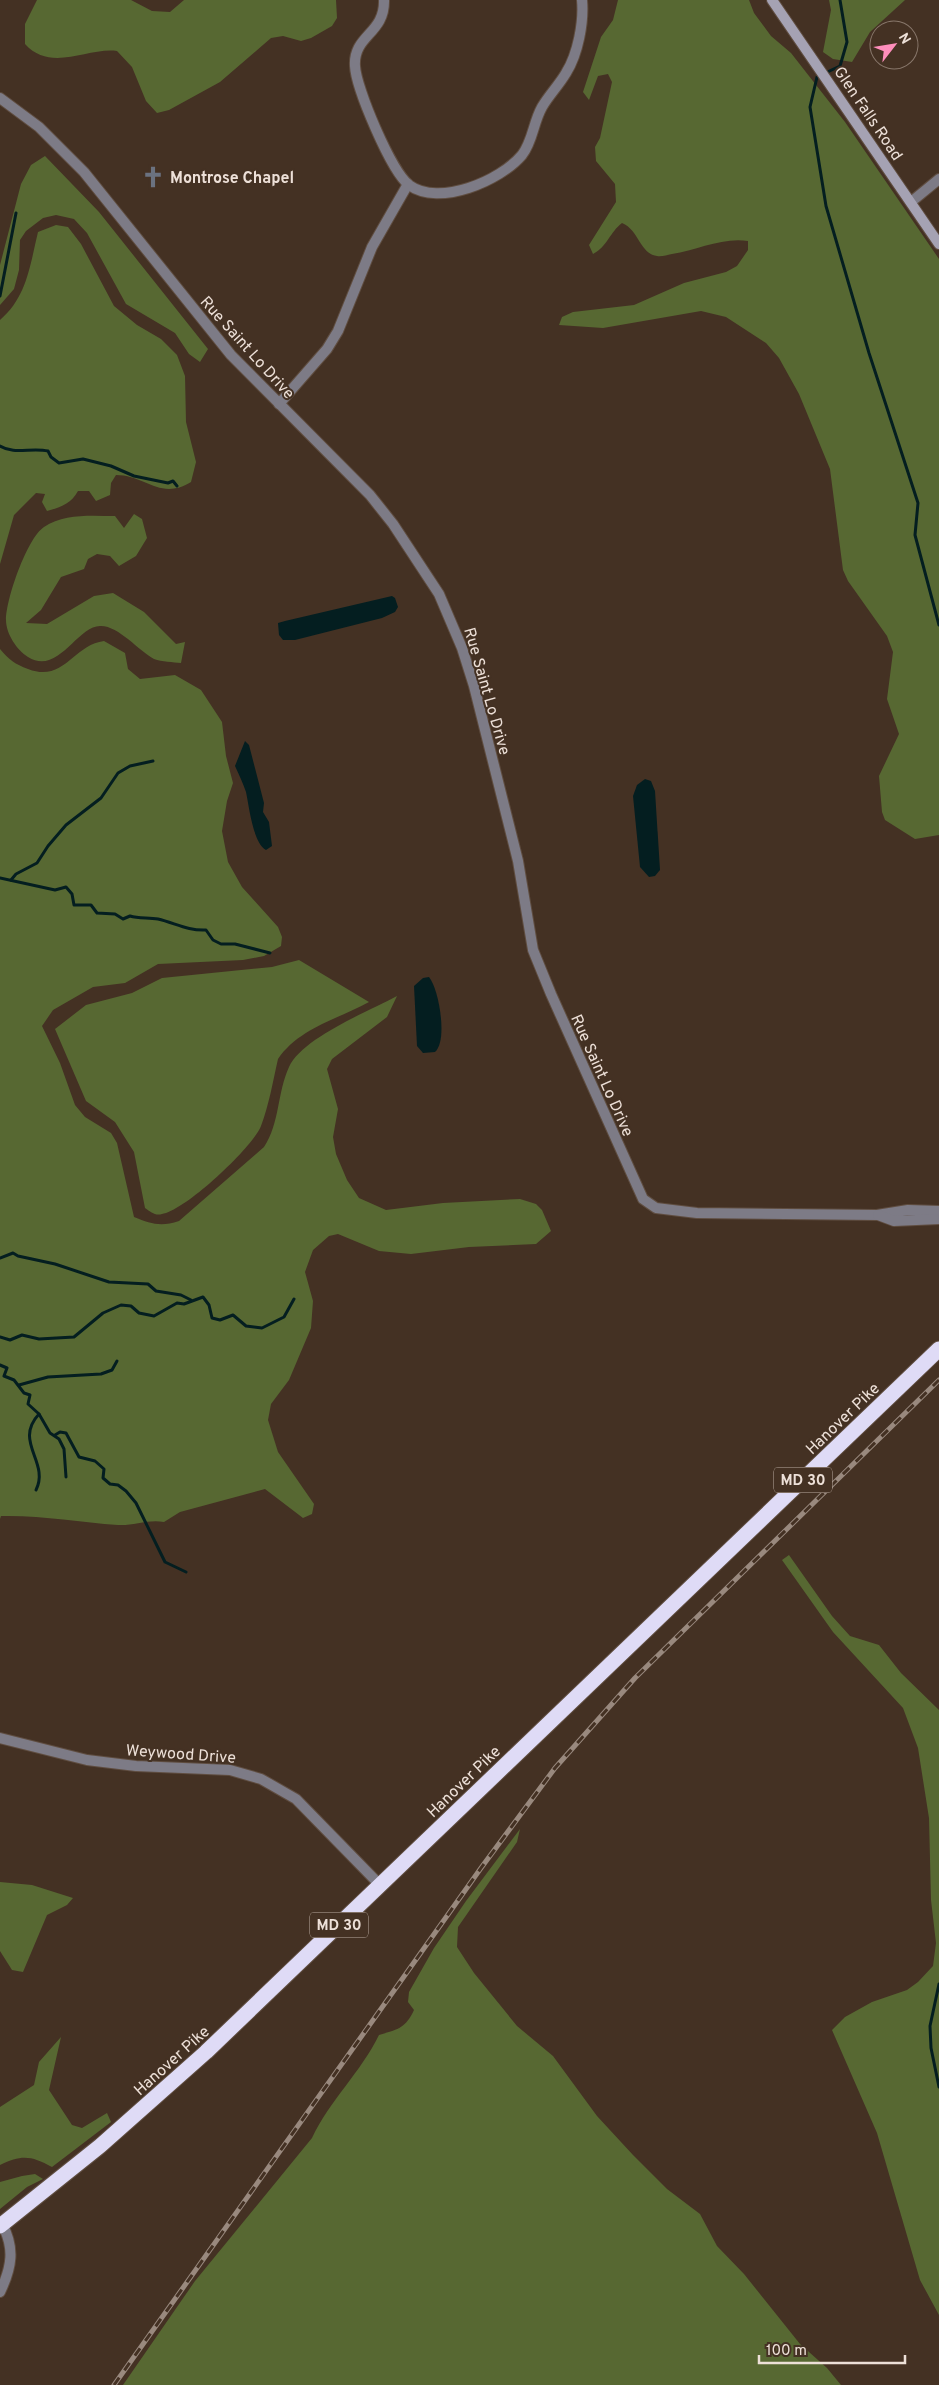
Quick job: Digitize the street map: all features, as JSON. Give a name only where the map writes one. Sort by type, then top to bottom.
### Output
[{"type":"highway","name":"Hanover Pike","points":[[1,2225],[100,2146],[160,2095],[939,1349]]},
{"type":"street","points":[[384,0],[381,22],[357,48],[355,68],[376,129],[391,160],[408,184],[434,193],[448,194],[462,190],[500,172],[520,158],[527,148],[542,107],[567,71],[582,19],[582,0]]},
{"type":"street","name":"Glen Falls Road","points":[[772,0],[939,244]]},
{"type":"street","name":"Rue Saint Lo Drive","points":[[0,98],[39,128],[84,172],[226,350],[278,404],[347,469],[370,495],[422,566],[451,619],[474,686],[524,886],[533,950],[643,1199],[656,1208],[697,1213],[877,1215],[908,1210],[939,1211]]},
{"type":"street","points":[[912,202],[939,179]]},
{"type":"street","points":[[278,404],[327,348],[338,331],[372,247],[408,184]]},
{"type":"street","name":"Rue Saint Lo Drive","points":[[877,1215],[894,1220],[939,1219]]},
{"type":"street","name":"Weywood Drive","points":[[0,1738],[86,1760],[136,1766],[230,1770],[261,1779],[296,1799],[380,1885]]},
{"type":"street","points":[[0,2292],[9,2272],[11,2259],[10,2239],[1,2225]]},
{"type":"green space","points":[[37,0],[131,0],[152,11],[170,12],[184,0],[336,0],[337,18],[332,26],[311,38],[301,41],[283,36],[271,38],[220,82],[169,110],[157,113],[146,101],[132,67],[117,51],[94,52],[58,58],[46,57],[35,52],[25,44],[25,24]]},
{"type":"green space","points":[[618,0],[749,0],[754,13],[771,36],[791,53],[845,122],[939,259],[939,835],[915,839],[885,820],[882,812],[879,776],[899,734],[887,699],[893,652],[887,636],[848,581],[843,570],[830,469],[799,394],[779,358],[766,343],[726,317],[701,311],[603,328],[559,325],[562,317],[573,312],[634,305],[684,283],[726,272],[737,266],[748,250],[748,241],[739,240],[710,244],[657,256],[647,251],[628,226],[622,223],[602,247],[593,254],[589,245],[616,202],[615,184],[596,161],[595,147],[600,138],[612,82],[608,74],[598,76],[589,100],[583,92],[601,37],[613,20]]},
{"type":"green space","points":[[829,0],[905,0],[883,20],[869,20],[869,34],[852,62],[833,59],[823,52],[831,10]]},
{"type":"green space","points":[[45,156],[99,212],[208,349],[200,362],[189,354],[175,333],[126,304],[87,233],[74,219],[56,215],[43,218],[26,231],[20,240],[19,270],[14,289],[0,305],[0,265],[21,184],[31,165]]},
{"type":"green space","points":[[56,225],[68,227],[81,244],[114,306],[137,325],[161,339],[177,355],[185,376],[186,422],[196,462],[191,482],[170,489],[153,486],[127,476],[116,475],[111,483],[110,495],[96,501],[89,491],[78,491],[65,504],[47,511],[42,502],[45,494],[36,493],[14,515],[0,564],[0,320],[9,311],[22,291],[30,268],[38,232]]},
{"type":"green space","points":[[134,514],[142,519],[147,538],[136,556],[119,566],[110,556],[97,554],[88,559],[84,569],[61,577],[41,610],[26,623],[47,624],[94,596],[113,593],[144,612],[176,644],[185,642],[181,663],[154,659],[121,634],[107,627],[100,626],[92,628],[83,634],[58,656],[49,660],[39,661],[24,654],[16,646],[8,631],[6,625],[7,610],[19,570],[37,533],[60,519],[78,516],[115,516],[124,528]]},
{"type":"green space","points":[[104,641],[125,653],[128,669],[140,679],[175,675],[201,690],[222,722],[226,756],[233,783],[227,801],[222,831],[228,862],[242,887],[278,927],[282,937],[281,946],[264,956],[243,960],[158,964],[125,983],[93,987],[53,1010],[42,1026],[60,1063],[75,1105],[85,1117],[111,1133],[117,1143],[134,1217],[156,1224],[179,1221],[264,1147],[276,1118],[285,1077],[296,1056],[307,1046],[337,1026],[397,996],[387,1017],[332,1059],[327,1069],[338,1109],[333,1137],[336,1154],[347,1180],[359,1198],[386,1210],[443,1203],[520,1199],[536,1204],[542,1210],[551,1231],[536,1244],[469,1247],[411,1254],[379,1251],[338,1234],[329,1236],[313,1250],[305,1272],[313,1301],[311,1328],[289,1380],[271,1404],[268,1420],[278,1452],[314,1504],[312,1514],[303,1518],[265,1489],[180,1512],[164,1522],[152,1521],[118,1525],[30,1517],[1,1516],[0,1519],[0,649],[9,659],[28,669],[40,672],[51,671],[60,667],[84,649]]},
{"type":"green space","points":[[299,960],[369,1002],[320,1025],[297,1039],[287,1048],[278,1059],[269,1101],[261,1126],[255,1136],[217,1177],[186,1202],[162,1214],[151,1212],[145,1208],[134,1152],[115,1122],[86,1101],[55,1029],[86,1005],[132,993],[162,978],[272,967]]},
{"type":"green space","points":[[789,1555],[832,1616],[850,1636],[879,1645],[901,1673],[939,1710],[939,2315],[920,2280],[877,2133],[832,2030],[845,2017],[872,2002],[907,1990],[918,1982],[933,1966],[936,1943],[931,1900],[929,1818],[918,1748],[903,1708],[833,1632],[782,1560]]},
{"type":"green space","points":[[520,1829],[517,1842],[458,1927],[457,1947],[474,1973],[517,2026],[553,2056],[597,2116],[633,2155],[667,2189],[700,2214],[717,2246],[744,2274],[800,2344],[827,2368],[841,2385],[123,2385],[195,2281],[312,2138],[319,2124],[379,2035],[404,2025],[407,2021],[414,2010],[408,2002],[409,1992],[434,1948],[466,1901]]},
{"type":"green space","points":[[0,1882],[32,1885],[73,1898],[67,1905],[47,1915],[23,1972],[12,1970],[0,1951]]},
{"type":"green space","points":[[61,2037],[49,2090],[72,2125],[82,2128],[107,2113],[111,2122],[52,2167],[39,2160],[27,2158],[15,2159],[0,2165],[0,2107],[34,2085],[39,2062]]},
{"type":"green space","points":[[35,2174],[43,2179],[27,2187],[0,2209],[0,2182]]},
{"type":"water","points":[[392,596],[395,598],[398,607],[395,612],[382,618],[295,640],[283,640],[279,635],[278,623]]},
{"type":"water","points":[[245,741],[249,745],[264,803],[263,812],[269,822],[272,846],[266,850],[258,840],[255,832],[246,792],[235,766]]},
{"type":"water","points":[[645,779],[651,781],[655,791],[660,870],[655,876],[649,877],[640,867],[633,796],[637,785]]},
{"type":"water","points":[[429,977],[433,983],[439,1003],[441,1037],[435,1052],[423,1053],[417,1046],[414,986],[423,978]]},
{"type":"waterway","points":[[840,0],[847,42],[840,66],[817,77],[810,107],[826,206],[869,353],[918,503],[915,535],[939,625]]},
{"type":"waterway","points":[[0,296],[16,213]]},
{"type":"waterway","points":[[0,446],[11,450],[48,451],[51,457],[59,463],[83,459],[111,466],[134,476],[168,483],[173,481],[177,486]]},
{"type":"waterway","points":[[11,880],[16,874],[37,863],[48,846],[66,825],[101,798],[118,773],[130,766],[153,761]]},
{"type":"waterway","points":[[0,878],[55,890],[66,887],[72,894],[74,905],[91,905],[97,913],[115,914],[123,919],[130,916],[155,918],[187,928],[206,930],[213,940],[221,944],[235,944],[270,953]]},
{"type":"waterway","points":[[0,1258],[13,1253],[18,1256],[55,1264],[109,1282],[148,1284],[156,1291],[181,1295],[191,1300]]},
{"type":"waterway","points":[[0,1337],[10,1340],[22,1335],[39,1339],[74,1337],[103,1313],[121,1305],[131,1306],[139,1313],[154,1316],[177,1303],[184,1304],[203,1297],[209,1305],[212,1318],[220,1320],[233,1315],[246,1326],[262,1328],[284,1317],[294,1299]]},
{"type":"waterway","points":[[19,1385],[48,1377],[101,1374],[112,1370],[117,1361]]},
{"type":"waterway","points":[[0,1365],[7,1368],[4,1376],[14,1380],[24,1393],[30,1395],[28,1404],[39,1414],[50,1433],[59,1439],[64,1449],[66,1477]]},
{"type":"waterway","points":[[36,1490],[39,1470],[30,1443],[30,1434],[32,1424],[39,1414]]},
{"type":"waterway","points":[[55,1435],[60,1432],[66,1433],[79,1457],[95,1461],[104,1469],[103,1478],[110,1484],[118,1485],[126,1491],[136,1503],[165,1562],[186,1572]]},
{"type":"waterway","points":[[939,1984],[930,2026],[931,2048],[939,2087]]},
{"type":"railway","points":[[114,2385],[481,1868],[555,1768],[635,1678],[939,1380]]},
{"type":"place","name":"Montrose Chapel","points":[[153,177]]}]
